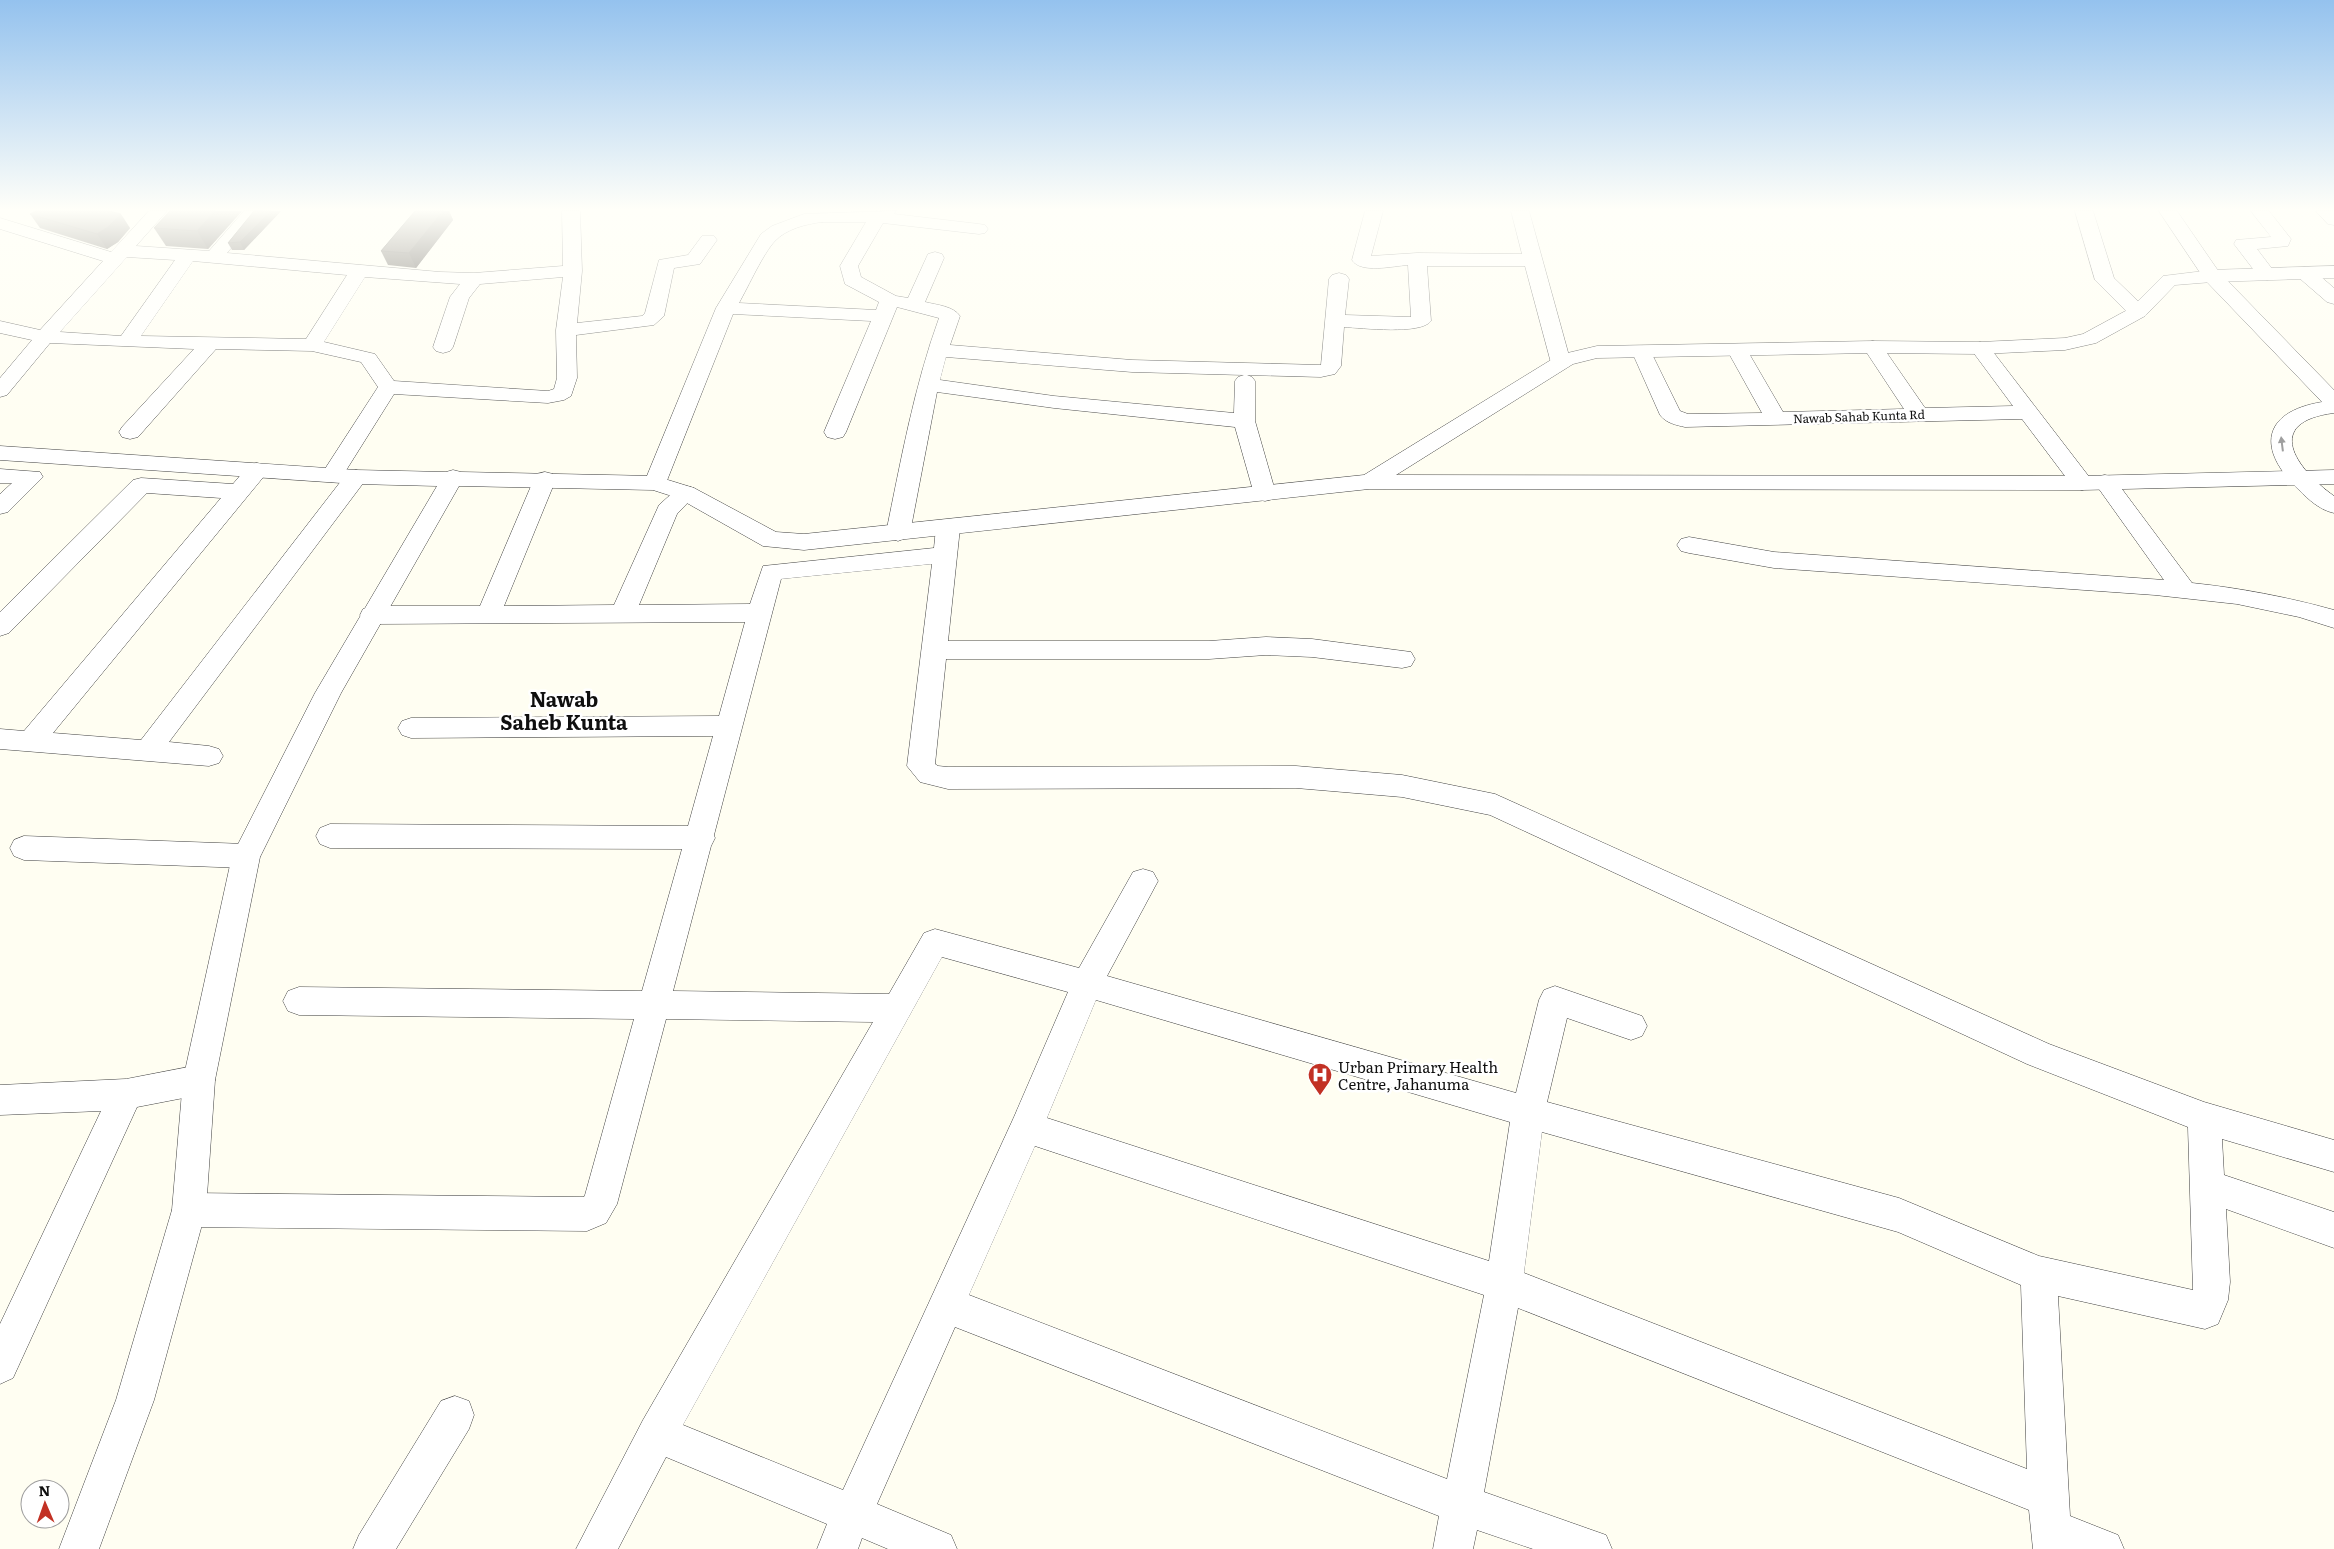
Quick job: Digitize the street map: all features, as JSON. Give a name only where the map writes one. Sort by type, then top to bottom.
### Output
[{"type":"street","points":[[0,391],[44,337],[92,283]]},
{"type":"street","points":[[127,342],[168,283]]},
{"type":"street","points":[[312,345],[352,283]]},
{"type":"street","points":[[443,347],[460,297],[471,283]]},
{"type":"street","points":[[388,386],[557,396],[566,388],[566,330],[572,283]]},
{"type":"street","points":[[566,330],[647,321],[654,316],[662,283]]},
{"type":"street","points":[[655,483],[726,308],[740,283]]},
{"type":"street","points":[[856,283],[886,308]]},
{"type":"street","points":[[914,306],[924,283]]},
{"type":"street","points":[[937,350],[1132,366],[1328,370],[1331,366],[1339,283]]},
{"type":"street","points":[[1336,320],[1420,322],[1419,283]]},
{"type":"street","points":[[1539,283],[1561,363]]},
{"type":"street","points":[[2108,283],[2138,312]]},
{"type":"street","points":[[1370,482],[1566,359],[1596,352],[1873,347],[1980,348],[2073,342],[2089,338],[2138,312],[2165,283]]},
{"type":"street","points":[[2219,283],[2334,402]]},
{"type":"street","points":[[2317,283],[2334,298]]},
{"type":"street","points":[[726,308],[886,308],[914,306],[947,313],[950,316],[937,350],[928,384],[898,533]]},
{"type":"street","points":[[835,432],[886,308]]},
{"type":"street","points":[[0,327],[44,337],[127,342],[312,345],[368,358],[388,386]]},
{"type":"street","points":[[130,432],[211,343]]},
{"type":"street","points":[[1873,347],[1919,415]]},
{"type":"street","points":[[1980,348],[2030,412],[2093,482],[2184,590]]},
{"type":"street","points":[[1737,350],[1776,419]]},
{"type":"street","name":"Nawab Sahab Kunta Rd","points":[[1642,352],[1668,410],[1676,418],[1685,421],[2030,412]]},
{"type":"street","points":[[1245,381],[1244,421],[1265,494]]},
{"type":"street","points":[[928,384],[1054,402],[1244,421]]},
{"type":"street","points":[[332,476],[388,386]]},
{"type":"street","points":[[2334,407],[2309,410],[2290,421],[2280,436],[2283,456],[2299,478],[2334,506]]},
{"type":"street","points":[[0,453],[332,476],[453,477],[655,483],[686,493],[771,540],[804,542],[898,533],[947,541]]},
{"type":"street","points":[[30,742],[257,470]]},
{"type":"street","points":[[0,476],[32,477],[0,507]]},
{"type":"street","points":[[148,751],[356,477]]},
{"type":"street","points":[[79,1549],[135,1400],[189,1210],[199,1080],[246,856],[258,836],[310,726],[372,615],[453,477]]},
{"type":"street","points":[[189,1210],[587,1214],[594,1211],[600,1204],[701,838],[761,613],[769,576],[771,572],[776,570],[947,541],[1265,494],[1370,482],[2093,482],[2334,477]]},
{"type":"street","points":[[488,614],[545,480]]},
{"type":"street","points":[[0,626],[141,485],[239,492]]},
{"type":"street","points":[[623,614],[667,510],[686,493]]},
{"type":"street","points":[[947,541],[921,766],[926,774],[934,777],[1296,777],[1402,786],[1495,805],[2038,1054],[2204,1118],[2334,1156]]},
{"type":"street","points":[[1690,544],[1774,560],[2184,590],[2246,598],[2300,609],[2334,619]]},
{"type":"street","points":[[372,615],[761,613]]},
{"type":"street","points":[[935,650],[1209,650],[1266,646],[1312,648],[1402,659]]},
{"type":"street","points":[[411,728],[731,726]]},
{"type":"street","points":[[0,739],[210,756]]},
{"type":"street","points":[[330,836],[701,838]]},
{"type":"street","points":[[24,848],[246,856]]},
{"type":"street","points":[[837,1549],[1026,1127],[1087,984],[1143,881]]},
{"type":"street","points":[[596,1549],[657,1434],[935,942],[1087,984],[1528,1112],[1899,1215],[2039,1274],[2204,1311],[2210,1300],[2212,1282],[2204,1118]]},
{"type":"street","points":[[1453,1549],[1504,1284],[1528,1112],[1555,1000],[1630,1026]]},
{"type":"street","points":[[299,1001],[898,1008]]},
{"type":"street","points":[[0,1100],[126,1094],[199,1080]]},
{"type":"street","points":[[0,1366],[126,1094]]},
{"type":"street","points":[[1026,1127],[1504,1284],[2104,1549]]},
{"type":"street","points":[[2208,1186],[2334,1230]]},
{"type":"street","points":[[2039,1274],[2051,1525]]},
{"type":"street","points":[[946,1305],[1461,1504],[1592,1549]]},
{"type":"street","points":[[373,1549],[455,1415]]},
{"type":"street","points":[[657,1434],[937,1549]]},
{"type":"place","name":"Urban Primary Health Centre, Jahanuma","points":[[1320,1096]]},
{"type":"district","name":"Nawab Saheb Kunta","points":[[564,710]]}]
